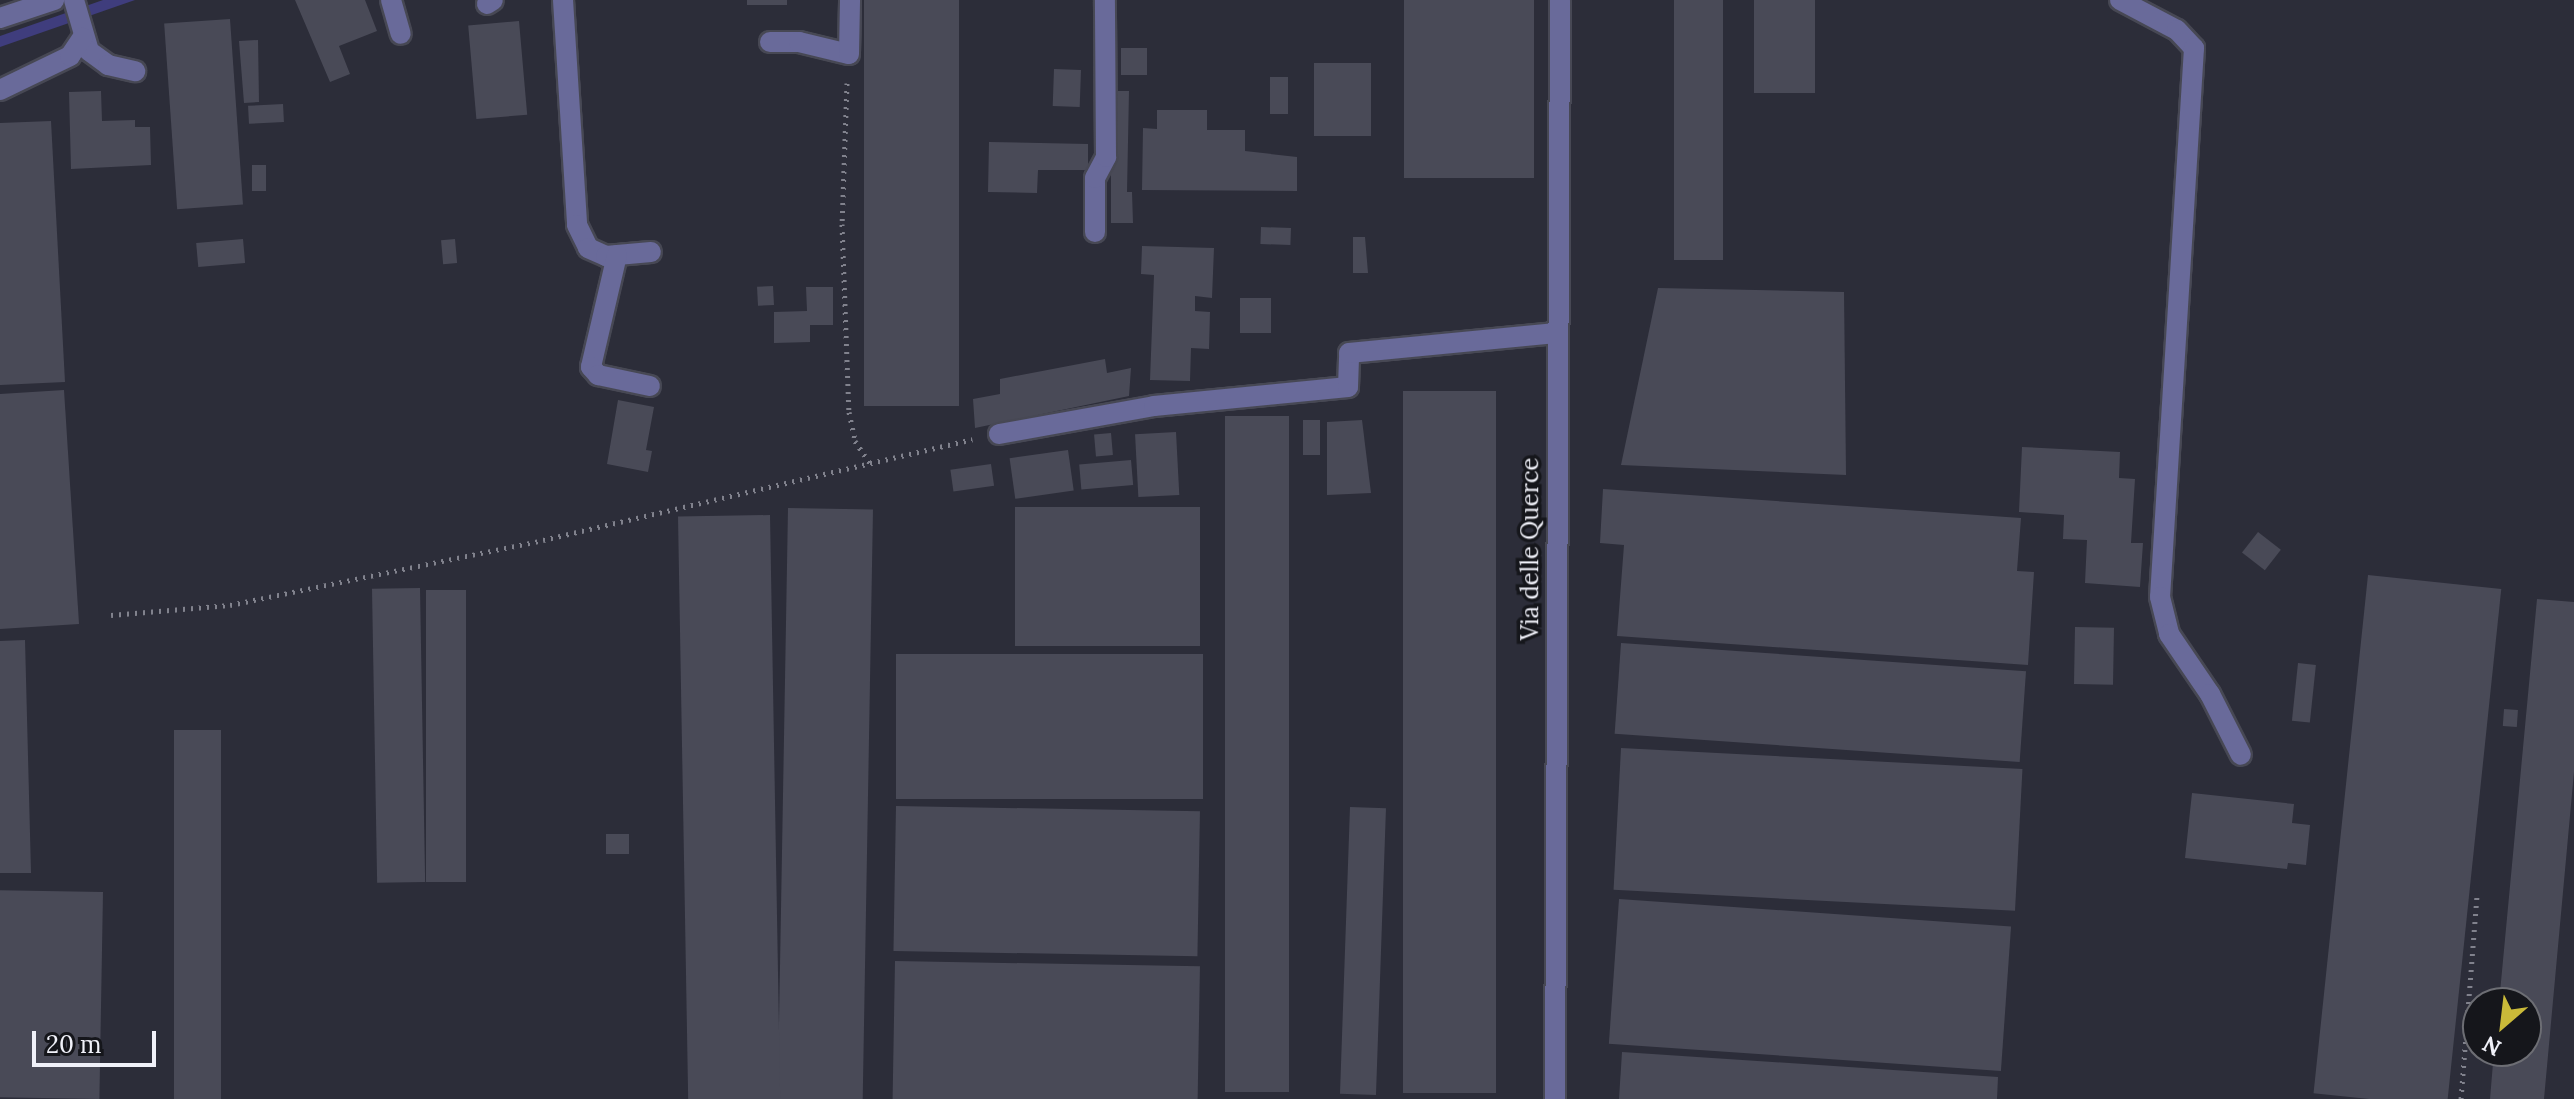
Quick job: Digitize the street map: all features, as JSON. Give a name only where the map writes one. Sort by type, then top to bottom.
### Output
[{"type":"street","points":[[0,18],[54,0]]},
{"type":"street","points":[[74,0],[82,38],[89,51],[108,65],[135,71]]},
{"type":"street","points":[[391,0],[401,34]]},
{"type":"street","points":[[563,0],[577,225],[588,248],[617,255],[651,252]]},
{"type":"street","points":[[770,42],[799,42],[849,54],[850,0]]},
{"type":"street","points":[[1095,232],[1095,178],[1106,157],[1105,0]]},
{"type":"street","name":"Via delle Querce","points":[[1555,1099],[1556,333],[1560,0]]},
{"type":"street","points":[[2120,0],[2177,30],[2194,48],[2160,597],[2169,634],[2210,694],[2241,755]]},
{"type":"street","points":[[0,90],[70,56],[82,38]]},
{"type":"street","points":[[617,255],[591,367],[598,375],[650,386]]},
{"type":"street","points":[[999,434],[1154,406],[1348,387],[1349,353],[1556,333]]},
{"type":"path","points":[[849,54],[842,224],[849,412],[855,441],[871,465]]},
{"type":"path","points":[[111,615],[230,605],[871,465],[999,434]]},
{"type":"path","points":[[2461,1099],[2477,896]]},
{"type":"shaded area","points":[[103,0],[135,0],[0,47],[0,36]]},
{"type":"building","points":[[295,0],[365,0],[377,31],[339,46],[350,74],[330,82]]},
{"type":"building","points":[[747,0],[787,0],[787,5],[747,5]]},
{"type":"building","points":[[864,0],[959,0],[959,406],[864,406]]},
{"type":"building","points":[[1404,0],[1534,0],[1534,178],[1404,178]]},
{"type":"building","points":[[1674,0],[1723,0],[1723,260],[1674,260]]},
{"type":"building","points":[[1754,0],[1815,0],[1815,93],[1754,93]]},
{"type":"building","points":[[230,19],[243,205],[177,209],[164,24]]},
{"type":"building","points":[[519,21],[527,115],[476,119],[468,25]]},
{"type":"building","points":[[258,40],[259,102],[244,103],[239,41]]},
{"type":"building","points":[[1121,48],[1147,48],[1147,75],[1121,75]]},
{"type":"building","points":[[1314,63],[1371,63],[1371,136],[1314,136]]},
{"type":"building","points":[[1054,69],[1081,70],[1080,107],[1053,106]]},
{"type":"building","points":[[1270,77],[1288,77],[1288,114],[1270,114]]},
{"type":"building","points":[[101,91],[102,121],[135,120],[135,127],[150,127],[151,165],[71,169],[69,92]]},
{"type":"building","points":[[1111,91],[1129,91],[1127,192],[1132,192],[1133,223],[1111,223]]},
{"type":"building","points":[[283,104],[284,122],[249,124],[248,106]]},
{"type":"building","points":[[1157,110],[1207,110],[1207,130],[1245,130],[1245,151],[1297,157],[1297,191],[1142,190],[1143,128],[1157,129]]},
{"type":"building","points":[[51,121],[65,382],[0,385],[0,123]]},
{"type":"building","points":[[989,142],[1088,144],[1088,170],[1038,170],[1037,193],[988,192]]},
{"type":"building","points":[[252,165],[266,165],[266,191],[252,191]]},
{"type":"building","points":[[1261,227],[1291,228],[1290,245],[1260,244]]},
{"type":"building","points":[[1353,237],[1365,237],[1368,273],[1353,273]]},
{"type":"building","points":[[243,239],[245,263],[198,267],[196,243]]},
{"type":"building","points":[[455,239],[457,263],[443,264],[441,240]]},
{"type":"building","points":[[1142,246],[1214,248],[1212,298],[1195,296],[1195,311],[1210,312],[1209,349],[1191,348],[1190,381],[1150,380],[1154,275],[1141,274]]},
{"type":"building","points":[[773,286],[774,305],[758,306],[757,287]]},
{"type":"building","points":[[806,287],[833,287],[833,325],[810,325],[810,342],[774,343],[774,312],[807,311]]},
{"type":"building","points":[[1658,288],[1844,292],[1846,475],[1621,465]]},
{"type":"building","points":[[1240,298],[1271,298],[1271,333],[1240,333]]},
{"type":"building","points":[[1105,359],[1107,373],[1131,368],[1129,396],[975,428],[973,399],[1000,394],[1000,379]]},
{"type":"building","points":[[64,390],[79,624],[0,629],[0,394]]},
{"type":"building","points":[[1403,391],[1496,391],[1496,1093],[1403,1093]]},
{"type":"building","points":[[618,400],[654,407],[646,450],[652,451],[648,472],[607,464]]},
{"type":"building","points":[[1225,416],[1289,416],[1289,1092],[1225,1092]]},
{"type":"building","points":[[1303,420],[1320,420],[1320,455],[1303,455]]},
{"type":"building","points":[[1362,420],[1371,493],[1327,495],[1327,422]]},
{"type":"building","points":[[1176,432],[1179,495],[1138,497],[1135,434]]},
{"type":"building","points":[[1111,433],[1113,455],[1096,456],[1094,434]]},
{"type":"building","points":[[2022,447],[2120,452],[2119,478],[2135,479],[2131,543],[2143,543],[2140,587],[2085,583],[2087,540],[2063,539],[2064,515],[2019,512]]},
{"type":"building","points":[[1068,450],[1074,491],[1015,499],[1010,458]]},
{"type":"building","points":[[1131,460],[1133,485],[1081,489],[1079,465]]},
{"type":"building","points":[[991,464],[994,486],[953,491],[950,470]]},
{"type":"building","points":[[1603,489],[2021,518],[2017,571],[2034,572],[2028,665],[1617,636],[1624,545],[1600,543]]},
{"type":"building","points":[[1015,507],[1200,507],[1200,646],[1015,646]]},
{"type":"building","points":[[788,508],[873,509],[863,1099],[778,1099]]},
{"type":"building","points":[[770,515],[780,1099],[688,1099],[678,517]]},
{"type":"building","points":[[2258,532],[2281,550],[2265,570],[2242,552]]},
{"type":"building","points":[[2368,575],[2501,589],[2448,1099],[2369,1099],[2314,1093]]},
{"type":"building","points":[[420,588],[425,882],[377,883],[372,589]]},
{"type":"building","points":[[426,590],[466,590],[466,882],[426,882]]},
{"type":"building","points":[[2537,599],[2574,602],[2574,772],[2544,1099],[2490,1099],[2493,1067],[2542,1067],[2542,987],[2501,987]]},
{"type":"building","points":[[2075,627],[2114,628],[2113,685],[2074,684]]},
{"type":"building","points":[[25,640],[31,873],[0,873],[0,641]]},
{"type":"building","points":[[1621,643],[2026,671],[2020,762],[1615,734]]},
{"type":"building","points":[[896,654],[1203,654],[1203,799],[896,799]]},
{"type":"building","points":[[2298,663],[2316,665],[2310,723],[2292,721]]},
{"type":"building","points":[[2504,709],[2518,710],[2517,727],[2503,726]]},
{"type":"building","points":[[174,730],[221,730],[221,1099],[174,1099]]},
{"type":"building","points":[[1621,748],[2022,769],[2015,911],[1614,890]]},
{"type":"building","points":[[2192,793],[2294,804],[2292,823],[2310,825],[2306,865],[2288,863],[2287,869],[2185,858]]},
{"type":"building","points":[[896,806],[1200,811],[1197,956],[893,951]]},
{"type":"building","points":[[1350,807],[1386,808],[1376,1095],[1340,1094]]},
{"type":"building","points":[[606,834],[629,834],[629,854],[606,854]]},
{"type":"building","points":[[0,890],[103,892],[99,1099],[0,1097]]},
{"type":"building","points":[[1619,899],[2011,926],[2001,1071],[1609,1044]]},
{"type":"building","points":[[895,961],[1200,966],[1198,1099],[893,1099]]},
{"type":"building","points":[[1622,1052],[1998,1077],[1997,1099],[1619,1099]]}]
